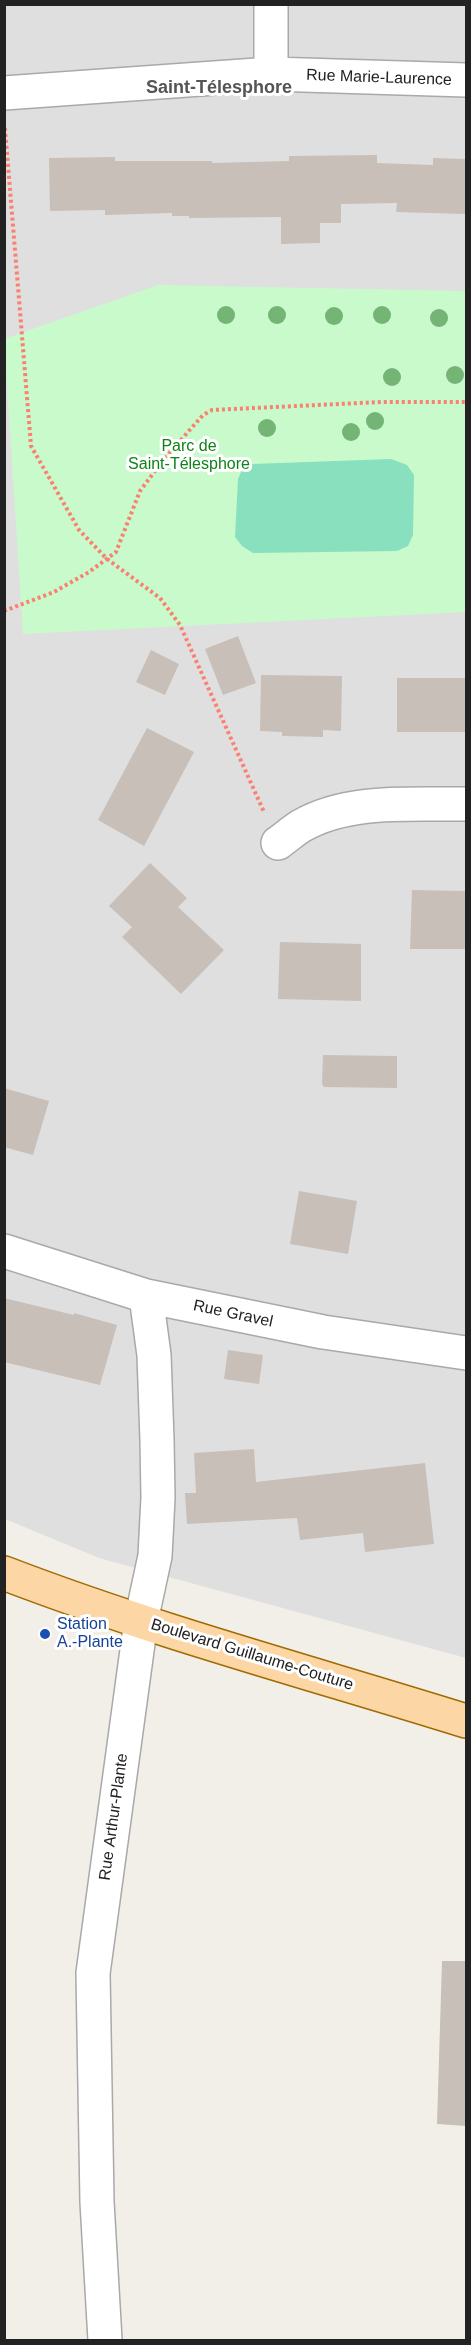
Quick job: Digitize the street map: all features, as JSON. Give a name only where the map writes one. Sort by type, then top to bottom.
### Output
[{"type":"main road","name":"Boulevard Guillaume-Couture","points":[[4,1573],[55,1593],[141,1621],[466,1721]]},
{"type":"street","points":[[271,4],[271,74]]},
{"type":"street","name":"Rue Marie-Laurence","points":[[4,93],[271,74],[466,80]]},
{"type":"street","points":[[278,843],[302,826],[331,814],[371,806],[466,804]]},
{"type":"street","name":"Rue Gravel","points":[[4,1251],[146,1296],[323,1332],[466,1353]]},
{"type":"street","name":"Rue Arthur-Plante","points":[[105,2340],[98,2202],[93,1973],[141,1621],[155,1556],[158,1498],[154,1355],[146,1296]]},
{"type":"path","points":[[4,120],[31,446],[79,530],[107,559],[160,598],[180,625],[278,843]]},
{"type":"path","points":[[4,611],[54,592],[89,572],[116,552],[140,491],[164,459],[203,416],[212,410],[381,402],[466,402]]},
{"type":"shaded area","points":[[4,5],[466,5],[466,1658],[99,1558],[5,1519]]},
{"type":"green space","name":"Parc de Saint-Télesphore","points":[[158,285],[466,291],[466,612],[23,634],[4,339]]},
{"type":"green space","points":[[391,459],[407,465],[414,475],[413,535],[408,546],[397,551],[253,553],[242,546],[235,537],[238,479],[241,472],[252,464]]},
{"type":"building","points":[[377,155],[377,163],[433,165],[433,158],[466,159],[466,214],[396,212],[397,203],[341,204],[341,223],[320,223],[320,243],[281,244],[281,217],[189,218],[189,216],[172,216],[172,213],[105,215],[105,210],[50,211],[49,158],[115,157],[115,161],[212,161],[212,163],[289,161],[289,156]]},
{"type":"building","points":[[238,636],[256,683],[223,695],[205,649]]},
{"type":"building","points":[[151,650],[179,664],[165,695],[136,682]]},
{"type":"building","points":[[261,675],[342,676],[341,731],[323,730],[323,737],[282,736],[282,732],[260,731]]},
{"type":"building","points":[[397,678],[466,678],[466,732],[397,732]]},
{"type":"building","points":[[147,728],[194,752],[144,846],[98,820]]},
{"type":"building","points":[[150,863],[187,898],[178,907],[224,950],[181,994],[122,937],[132,927],[109,906]]},
{"type":"building","points":[[412,890],[466,891],[466,949],[410,949]]},
{"type":"building","points":[[280,942],[361,944],[361,1001],[278,999]]},
{"type":"building","points":[[323,1055],[397,1056],[397,1088],[324,1087],[322,1084]]},
{"type":"building","points":[[4,1088],[49,1101],[33,1155],[4,1147]]},
{"type":"building","points":[[299,1191],[357,1201],[348,1254],[290,1244]]},
{"type":"building","points":[[4,1298],[117,1325],[100,1385],[4,1362]]},
{"type":"building","points":[[228,1350],[263,1355],[259,1384],[224,1379]]},
{"type":"building","points":[[254,1449],[256,1482],[425,1463],[434,1544],[365,1552],[363,1533],[300,1540],[297,1518],[187,1524],[185,1493],[196,1493],[194,1453]]},
{"type":"building","points":[[442,1961],[466,1961],[466,2126],[437,2124]]},
{"type":"place","name":"Station A.-Plante","points":[[45,1634]]},
{"type":"district","name":"Saint-Télesphore","points":[[219,88]]}]
